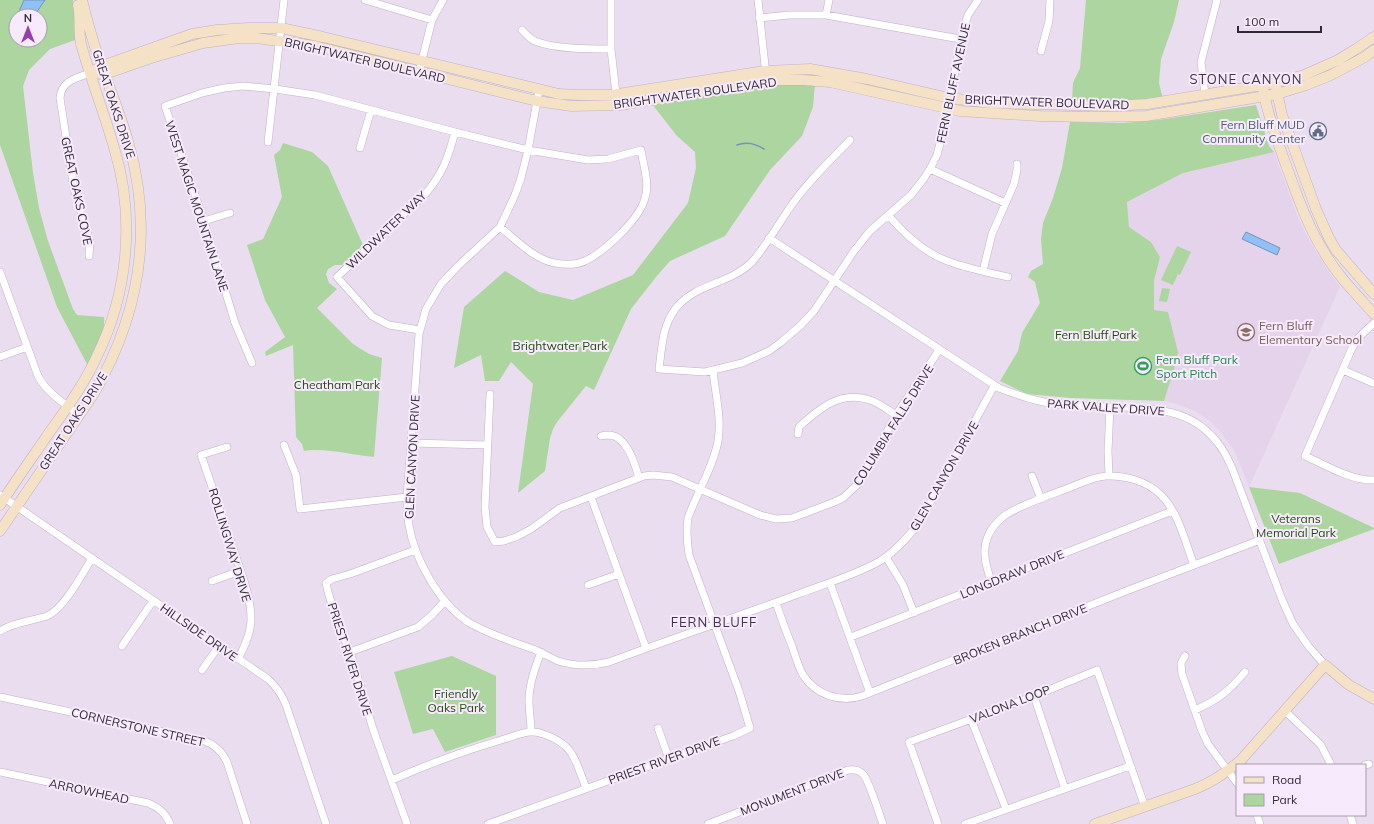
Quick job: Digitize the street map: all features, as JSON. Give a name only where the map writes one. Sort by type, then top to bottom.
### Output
[{"type":"street","name":"GREAT OAKS DRIVE","points":[[2,499],[68,406],[97,356],[107,334],[120,291],[123,274],[127,236],[125,196],[122,176],[80,42],[80,15],[76,0]]},
{"type":"street","name":"GREAT OAKS DRIVE","points":[[0,531],[93,395],[109,366],[128,318],[138,276],[141,237],[137,181],[128,140],[95,46],[82,0]]},
{"type":"street","points":[[268,142],[284,0]]},
{"type":"street","points":[[365,0],[432,20]]},
{"type":"street","points":[[419,72],[432,20],[443,0]]},
{"type":"street","points":[[611,0],[611,49],[616,94]]},
{"type":"street","points":[[758,0],[766,75]]},
{"type":"street","points":[[826,15],[829,0]]},
{"type":"street","name":"FERN BLUFF AVENUE","points":[[769,238],[754,259],[744,269],[732,277],[691,295],[671,315],[665,328],[659,369],[692,372],[713,370],[756,358],[780,344],[795,332],[814,311],[854,251],[866,236],[917,189],[930,169],[941,142],[960,39],[968,15],[978,0]]},
{"type":"street","points":[[1041,52],[1049,21],[1050,0]]},
{"type":"street","points":[[1205,94],[1201,62],[1216,0]]},
{"type":"street","points":[[759,18],[789,15],[826,15],[960,39]]},
{"type":"street","name":"BRIGHTWATER BOULEVARD","points":[[103,70],[147,50],[192,34],[217,30],[281,28],[559,94],[616,94],[810,69],[867,79],[949,103],[1112,106],[1147,104],[1205,94],[1263,90],[1277,94],[1322,79],[1364,57],[1374,50]]},
{"type":"street","points":[[522,30],[534,40],[556,46],[611,49]]},
{"type":"street","points":[[1374,37],[1356,50],[1338,60],[1304,75],[1275,83],[1263,90],[1272,125],[1311,230],[1336,271],[1374,314]]},
{"type":"street","name":"BRIGHTWATER BOULEVARD","points":[[90,73],[203,43],[239,38],[279,40],[315,46],[537,101],[571,106],[621,105],[766,75]]},
{"type":"street","points":[[95,46],[103,54],[109,57],[115,57],[135,50],[147,50]]},
{"type":"street","name":"GREAT OAKS COVE","points":[[89,256],[90,242],[74,189],[60,93],[65,84],[73,79],[90,73]]},
{"type":"street","points":[[1275,83],[1282,115],[1316,209],[1329,238],[1336,250],[1374,294]]},
{"type":"street","name":"WEST MAGIC MOUNTAIN LANE","points":[[252,363],[235,322],[204,222],[165,106],[202,93],[224,88],[243,86],[315,95],[528,150],[588,160],[608,159],[641,150],[646,184],[646,197],[640,211],[630,224],[600,252],[584,261],[567,264],[554,263],[540,258],[500,227]]},
{"type":"street","name":"GLEN CANYON DRIVE","points":[[539,90],[528,150],[515,195],[500,227],[441,284],[426,309],[420,330],[408,497],[408,524],[415,550],[431,580],[445,601],[467,621],[490,634],[540,652],[559,661],[591,665],[609,662],[864,570],[886,557],[907,538],[919,523],[994,386]]},
{"type":"street","name":"BRIGHTWATER BOULEVARD","points":[[949,103],[960,111],[1092,118],[1146,116],[1263,90]]},
{"type":"street","points":[[360,148],[371,110]]},
{"type":"street","name":"WILDWATER WAY","points":[[420,330],[389,325],[372,316],[337,277],[426,193],[438,179],[448,158],[455,132]]},
{"type":"street","points":[[769,238],[802,190],[850,140]]},
{"type":"street","points":[[983,271],[988,246],[1014,184],[1017,164]]},
{"type":"street","points":[[930,169],[1005,203]]},
{"type":"street","points":[[204,222],[230,213]]},
{"type":"street","points":[[889,216],[911,239],[953,264],[1008,278]]},
{"type":"street","name":"PARK VALLEY DRIVE","points":[[769,238],[994,386],[1016,395],[1044,402],[1110,407],[1153,408],[1189,418],[1212,436],[1223,450],[1232,468],[1283,602],[1293,624],[1309,647],[1325,665],[1349,685],[1374,699]]},
{"type":"street","points":[[0,272],[42,384],[50,393],[79,415]]},
{"type":"street","points":[[123,274],[138,276]]},
{"type":"street","points":[[120,291],[134,295]]},
{"type":"street","points":[[1374,323],[1357,341],[1305,456],[1351,476],[1366,480],[1374,480]]},
{"type":"street","points":[[0,357],[27,347]]},
{"type":"street","name":"COLUMBIA FALLS DRIVE","points":[[490,394],[485,507],[487,527],[494,542],[504,541],[516,537],[531,529],[560,508],[639,478],[653,475],[665,475],[760,516],[776,519],[792,518],[832,503],[847,495],[859,483],[896,415],[939,350]]},
{"type":"street","points":[[713,370],[718,408],[718,437],[713,458],[688,518],[687,546],[714,624]]},
{"type":"street","points":[[1343,370],[1373,383]]},
{"type":"street","points":[[798,434],[799,427],[821,408],[839,399],[856,397],[870,400],[896,415]]},
{"type":"street","points":[[1109,476],[1108,451],[1110,407]]},
{"type":"street","points":[[601,436],[613,436],[623,443],[633,460],[639,478]]},
{"type":"street","points":[[412,443],[487,445]]},
{"type":"street","points":[[284,445],[296,475],[300,509],[408,497]]},
{"type":"street","name":"ROLLINGWAY DRIVE","points":[[228,447],[201,455],[248,598],[251,617],[249,632],[247,641],[238,659]]},
{"type":"street","points":[[1032,476],[1041,499]]},
{"type":"street","points":[[991,582],[985,564],[984,550],[987,537],[999,521],[1005,516],[1041,499],[1096,478],[1109,476],[1128,478],[1149,486],[1160,494],[1176,519],[1194,565]]},
{"type":"street","points":[[591,497],[646,648]]},
{"type":"street","name":"HILLSIDE DRIVE","points":[[2,499],[16,506],[92,558],[268,679],[275,686],[283,697],[326,824]]},
{"type":"street","name":"LONGDRAW DRIVE","points":[[851,637],[1172,511]]},
{"type":"street","name":"BROKEN BRANCH DRIVE","points":[[776,603],[801,670],[814,688],[837,698],[858,697],[1260,540]]},
{"type":"street","name":"PRIEST RIVER DRIVE","points":[[407,824],[373,729],[350,652],[337,621],[326,583],[332,579],[350,574],[415,550]]},
{"type":"street","points":[[886,557],[900,578],[914,613]]},
{"type":"street","points":[[0,630],[12,625],[47,616],[58,609],[65,601],[92,558]]},
{"type":"street","points":[[212,581],[240,571]]},
{"type":"street","points":[[588,584],[619,574]]},
{"type":"street","points":[[830,583],[851,637],[870,693]]},
{"type":"street","points":[[122,646],[153,601]]},
{"type":"street","points":[[350,652],[418,627],[445,601]]},
{"type":"street","name":"PRIEST RIVER DRIVE","points":[[488,824],[733,736],[750,728],[739,691],[714,624]]},
{"type":"street","points":[[202,670],[218,646]]},
{"type":"street","points":[[531,732],[529,701],[531,681],[540,652]]},
{"type":"street","points":[[1185,656],[1181,663],[1181,668],[1208,744],[1236,782]]},
{"type":"street","points":[[1236,764],[1325,665]]},
{"type":"street","name":"VALONA LOOP","points":[[938,824],[909,742],[1034,696],[1097,670],[1145,806]]},
{"type":"street","points":[[1195,710],[1222,696],[1245,672]]},
{"type":"street","points":[[1034,696],[1065,789]]},
{"type":"street","name":"CORNERSTONE STREET","points":[[0,697],[202,740],[213,745],[223,755],[227,762],[247,824]]},
{"type":"street","points":[[1285,711],[1318,742],[1330,764]]},
{"type":"street","points":[[971,719],[1006,809]]},
{"type":"street","points":[[658,728],[670,759]]},
{"type":"street","points":[[392,780],[422,766],[463,751],[531,732],[552,737],[565,745],[571,753],[586,788]]},
{"type":"street","points":[[1096,824],[1202,787],[1236,764]]},
{"type":"street","points":[[965,824],[1130,766]]},
{"type":"street","name":"MONUMENT DRIVE","points":[[708,824],[854,769],[859,771],[865,777],[883,824]]},
{"type":"street","name":"ARROWHEAD","points":[[0,772],[148,803],[160,810],[170,824]]},
{"type":"shaded area","name":"Fern Bluff Elementary School","points":[[1274,152],[1297,215],[1306,234],[1326,268],[1340,287],[1249,487],[1234,450],[1219,430],[1210,421],[1195,411],[1164,401],[1177,360],[1178,352],[1154,310],[1154,281],[1160,257],[1151,242],[1129,227],[1127,202],[1183,173]]},
{"type":"green space","points":[[0,0],[73,0],[76,15],[75,40],[50,49],[29,70],[23,86],[33,173],[39,208],[48,241],[73,309],[77,315],[104,317],[104,332],[88,366],[57,307],[0,145]]},
{"type":"green space","points":[[1086,0],[1179,0],[1174,22],[1161,59],[1159,83],[1163,99],[1136,103],[1072,100],[1073,83],[1080,68]]},
{"type":"green space","name":"Brightwater Park","points":[[774,84],[815,84],[813,107],[802,136],[770,170],[725,236],[670,261],[656,277],[631,309],[594,390],[586,386],[557,422],[550,438],[545,471],[518,493],[533,384],[511,362],[499,381],[485,381],[481,355],[454,368],[464,307],[505,271],[539,292],[573,300],[633,275],[688,203],[696,168],[695,152],[677,136],[652,104]]},
{"type":"green space","name":"Fern Bluff Park","points":[[1256,105],[1269,146],[1274,152],[1183,173],[1127,202],[1129,227],[1151,242],[1160,257],[1154,281],[1154,310],[1168,312],[1178,352],[1177,360],[1164,401],[1071,398],[1027,394],[1000,381],[1018,351],[1022,333],[1040,303],[1035,282],[1028,277],[1031,271],[1043,264],[1041,239],[1043,223],[1053,198],[1062,168],[1070,122],[1123,123],[1158,120]]},
{"type":"green space","name":"Cheatham Park","points":[[283,143],[312,152],[328,166],[363,245],[342,265],[335,265],[328,269],[326,274],[329,283],[337,289],[317,308],[353,344],[369,354],[382,358],[374,457],[320,450],[304,451],[302,444],[296,437],[293,345],[266,356],[265,352],[285,337],[265,300],[247,245],[263,239],[282,197],[274,155],[280,150]]},
{"type":"green space","points":[[1177,246],[1191,252],[1180,275],[1178,274],[1173,285],[1161,280]]},
{"type":"green space","points":[[1162,288],[1170,289],[1167,302],[1159,301]]},
{"type":"green space","name":"Veterans Memorial Park","points":[[1249,487],[1300,493],[1374,529],[1279,564]]},
{"type":"green space","name":"Friendly Oaks Park","points":[[452,656],[496,676],[496,735],[445,752],[433,729],[413,734],[394,672]]},
{"type":"water","points":[[24,0],[45,0],[40,8],[20,8]]},
{"type":"water","points":[[1246,232],[1280,248],[1277,255],[1242,239]]},
{"type":"waterway","points":[[737,145],[744,143],[751,144],[764,149]]},
{"type":"place","name":"Fern Bluff MUD Community Center","points":[[1318,131]]},
{"type":"place","name":"Fern Bluff Elementary School","points":[[1246,332]]},
{"type":"place","name":"Fern Bluff Park Sport Pitch","points":[[1143,366]]},
{"type":"district","name":"STONE CANYON","points":[[1246,79]]},
{"type":"district","name":"FERN BLUFF","points":[[714,622]]}]
